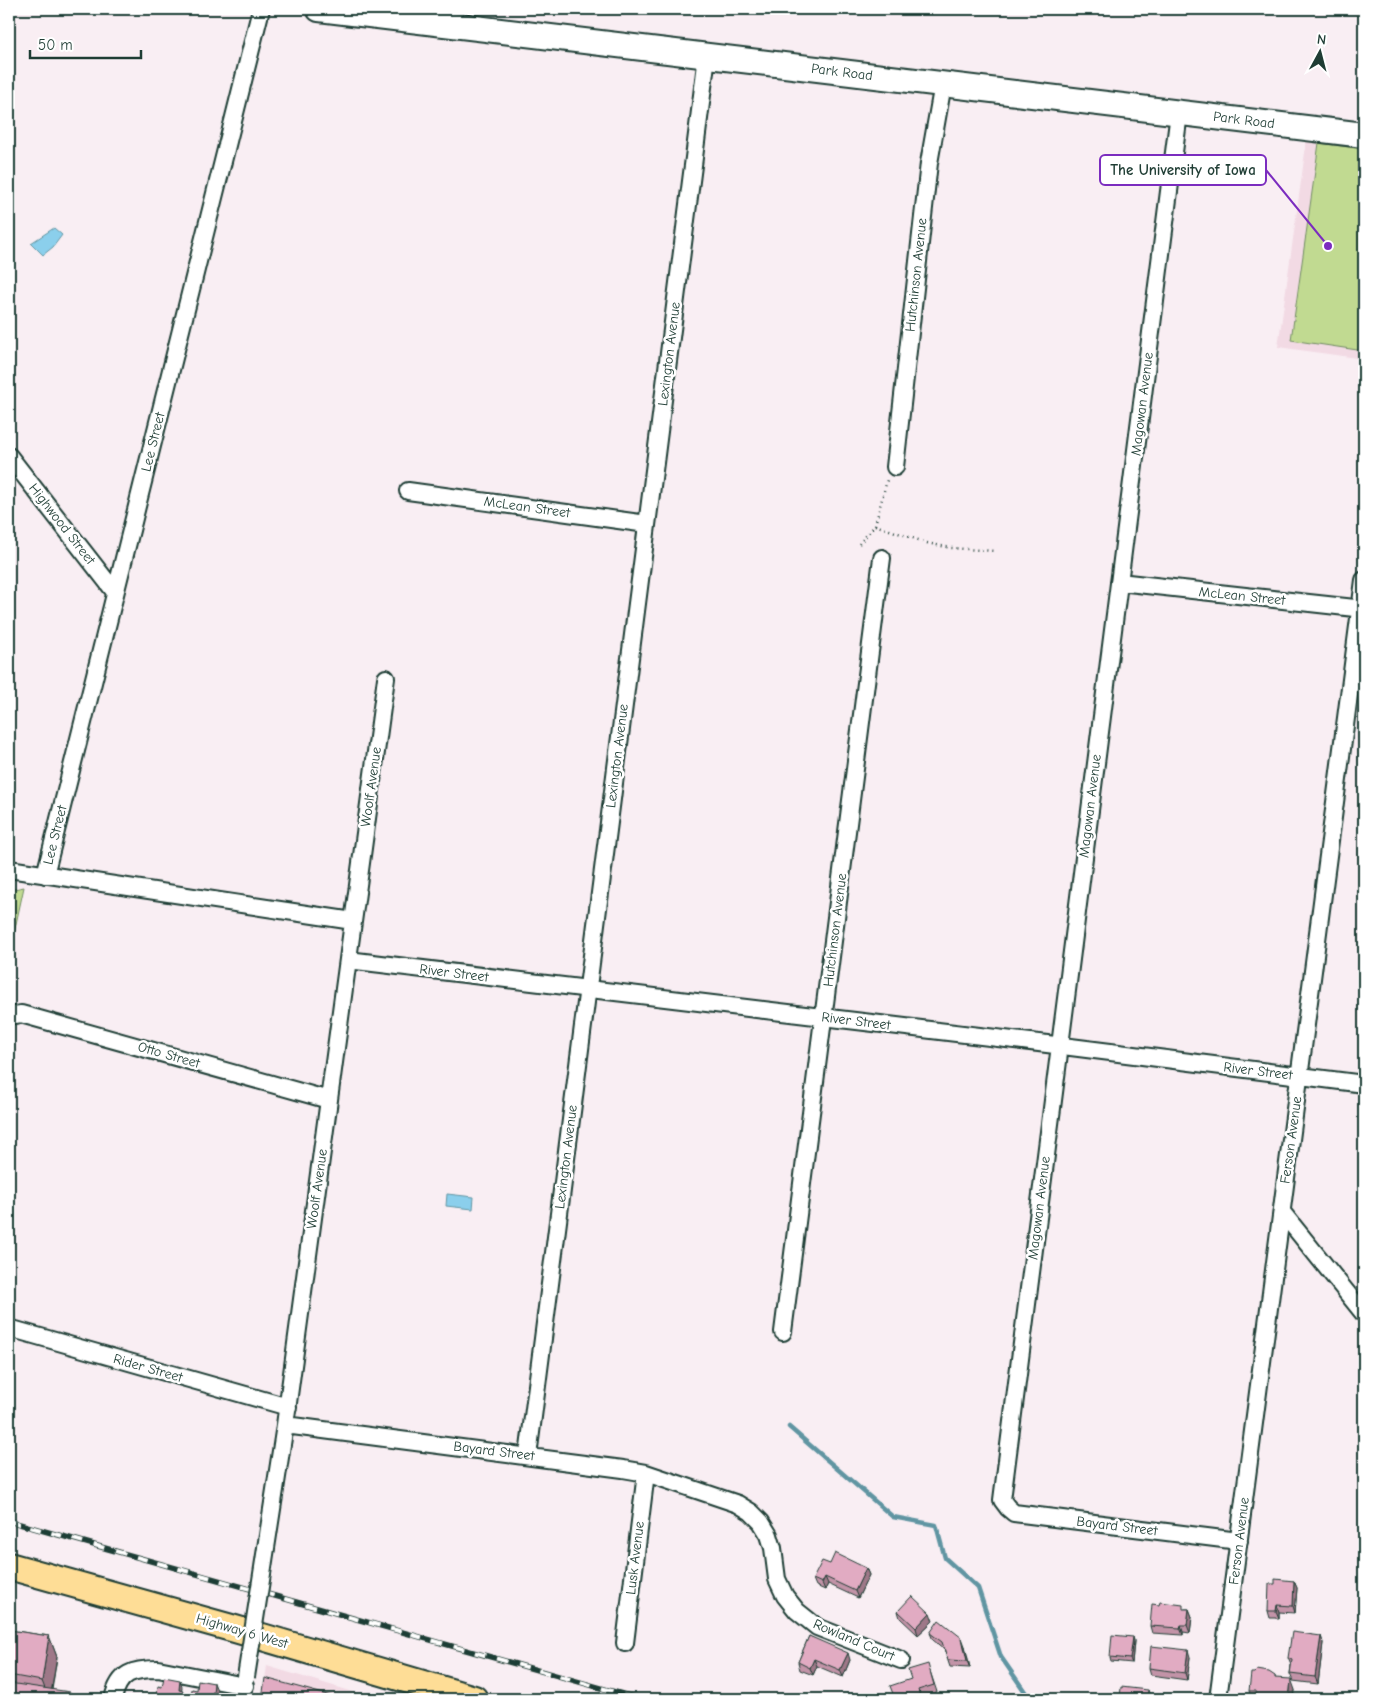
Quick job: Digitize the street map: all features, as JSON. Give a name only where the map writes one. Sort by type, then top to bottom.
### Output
[{"type":"main road","name":"Highway 6 West","points":[[9,1566],[474,1699]]},
{"type":"street","name":"Lee Street","points":[[45,875],[261,9]]},
{"type":"street","name":"Park Road","points":[[319,9],[422,15],[707,56],[1364,135]]},
{"type":"street","name":"Lexington Avenue","points":[[528,1456],[707,56]]},
{"type":"street","name":"Hutchinson Avenue","points":[[891,474],[929,163],[943,84]]},
{"type":"street","name":"Magowan Avenue","points":[[1002,1500],[1179,113]]},
{"type":"street","name":"Highwood Street","points":[[9,456],[116,592]]},
{"type":"street","name":"McLean Street","points":[[408,492],[647,524]]},
{"type":"street","name":"Hutchinson Avenue","points":[[783,1332],[882,558]]},
{"type":"street","name":"Ferson Avenue","points":[[1218,1699],[1362,609],[1364,580]]},
{"type":"street","name":"McLean Street","points":[[1119,582],[1362,609]]},
{"type":"street","name":"Woolf Avenue","points":[[245,1687],[288,1407],[386,678]]},
{"type":"street","points":[[9,870],[353,921]]},
{"type":"street","name":"River Street","points":[[348,960],[1060,1045],[1364,1084]]},
{"type":"street","name":"Otto Street","points":[[9,1016],[21,1014],[329,1100]]},
{"type":"street","points":[[1282,1212],[1364,1314]]},
{"type":"street","name":"Rider Street","points":[[9,1328],[288,1407]]},
{"type":"street","name":"Bayard Street","points":[[285,1425],[646,1473],[700,1491]]},
{"type":"street","name":"Lusk Avenue","points":[[625,1643],[646,1473]]},
{"type":"street","name":"Rowland Court","points":[[700,1491],[738,1504],[751,1512],[761,1522],[769,1535],[773,1548],[777,1579],[785,1596],[804,1617],[817,1627],[901,1660]]},
{"type":"street","name":"Bayard Street","points":[[1002,1500],[1014,1512],[1239,1541]]},
{"type":"street","points":[[112,1699],[116,1687],[123,1677],[132,1671],[144,1669],[158,1669],[245,1687]]},
{"type":"path","points":[[859,544],[864,535],[875,525],[885,488],[891,474]]},
{"type":"path","points":[[875,525],[927,543],[951,548],[995,551]]},
{"type":"shaded area","points":[[1307,138],[1364,146],[1364,359],[1278,347]]},
{"type":"shaded area","points":[[267,1666],[377,1699],[262,1699]]},
{"type":"green space","points":[[1319,143],[1364,149],[1364,351],[1291,340]]},
{"type":"green space","points":[[24,887],[9,956],[9,890]]},
{"type":"water","points":[[54,228],[62,235],[53,247],[43,255],[31,243]]},
{"type":"water","points":[[447,1194],[474,1197],[473,1209],[446,1206]]},
{"type":"building","points":[[835,1553],[866,1568],[855,1591],[825,1577],[822,1583],[813,1579],[822,1561],[830,1564]]},
{"type":"building","points":[[1275,1579],[1294,1581],[1293,1606],[1277,1605],[1276,1611],[1268,1611],[1269,1584],[1275,1584]]},
{"type":"building","points":[[912,1596],[930,1613],[916,1628],[898,1611]]},
{"type":"building","points":[[1160,1602],[1183,1605],[1183,1609],[1189,1609],[1187,1625],[1181,1625],[1180,1628],[1150,1626],[1152,1604],[1159,1605]]},
{"type":"building","points":[[939,1620],[962,1638],[967,1661],[948,1660],[942,1642],[930,1633]]},
{"type":"building","points":[[9,1630],[49,1636],[42,1681],[9,1675]]},
{"type":"building","points":[[1292,1632],[1321,1636],[1315,1677],[1290,1674],[1292,1660],[1288,1658]]},
{"type":"building","points":[[1112,1635],[1133,1637],[1130,1659],[1110,1657]]},
{"type":"building","points":[[809,1636],[848,1653],[840,1670],[814,1659],[810,1668],[798,1662]]},
{"type":"building","points":[[1151,1646],[1188,1650],[1185,1673],[1149,1668]]},
{"type":"building","points":[[928,1664],[934,1685],[918,1690],[921,1699],[895,1699],[890,1686],[911,1679],[908,1670]]},
{"type":"building","points":[[1257,1670],[1269,1672],[1275,1678],[1291,1679],[1289,1699],[1256,1699],[1256,1691],[1249,1691],[1251,1673]]},
{"type":"building","points":[[164,1677],[180,1680],[179,1690],[183,1691],[182,1699],[156,1699],[158,1686],[162,1687]]},
{"type":"building","points":[[265,1678],[342,1699],[262,1699]]},
{"type":"building","points":[[198,1680],[214,1683],[213,1693],[218,1694],[217,1699],[191,1699],[192,1689],[197,1690]]},
{"type":"building","points":[[9,1683],[70,1692],[68,1699],[9,1699]]},
{"type":"building","points":[[1121,1687],[1148,1690],[1147,1699],[1120,1699]]},
{"type":"waterway","points":[[789,1427],[893,1517],[936,1525],[945,1558],[978,1588],[1001,1657],[1030,1699]]},
{"type":"railway","points":[[9,1521],[640,1699]]},
{"type":"place","name":"The University of Iowa","points":[[1328,246]]}]
